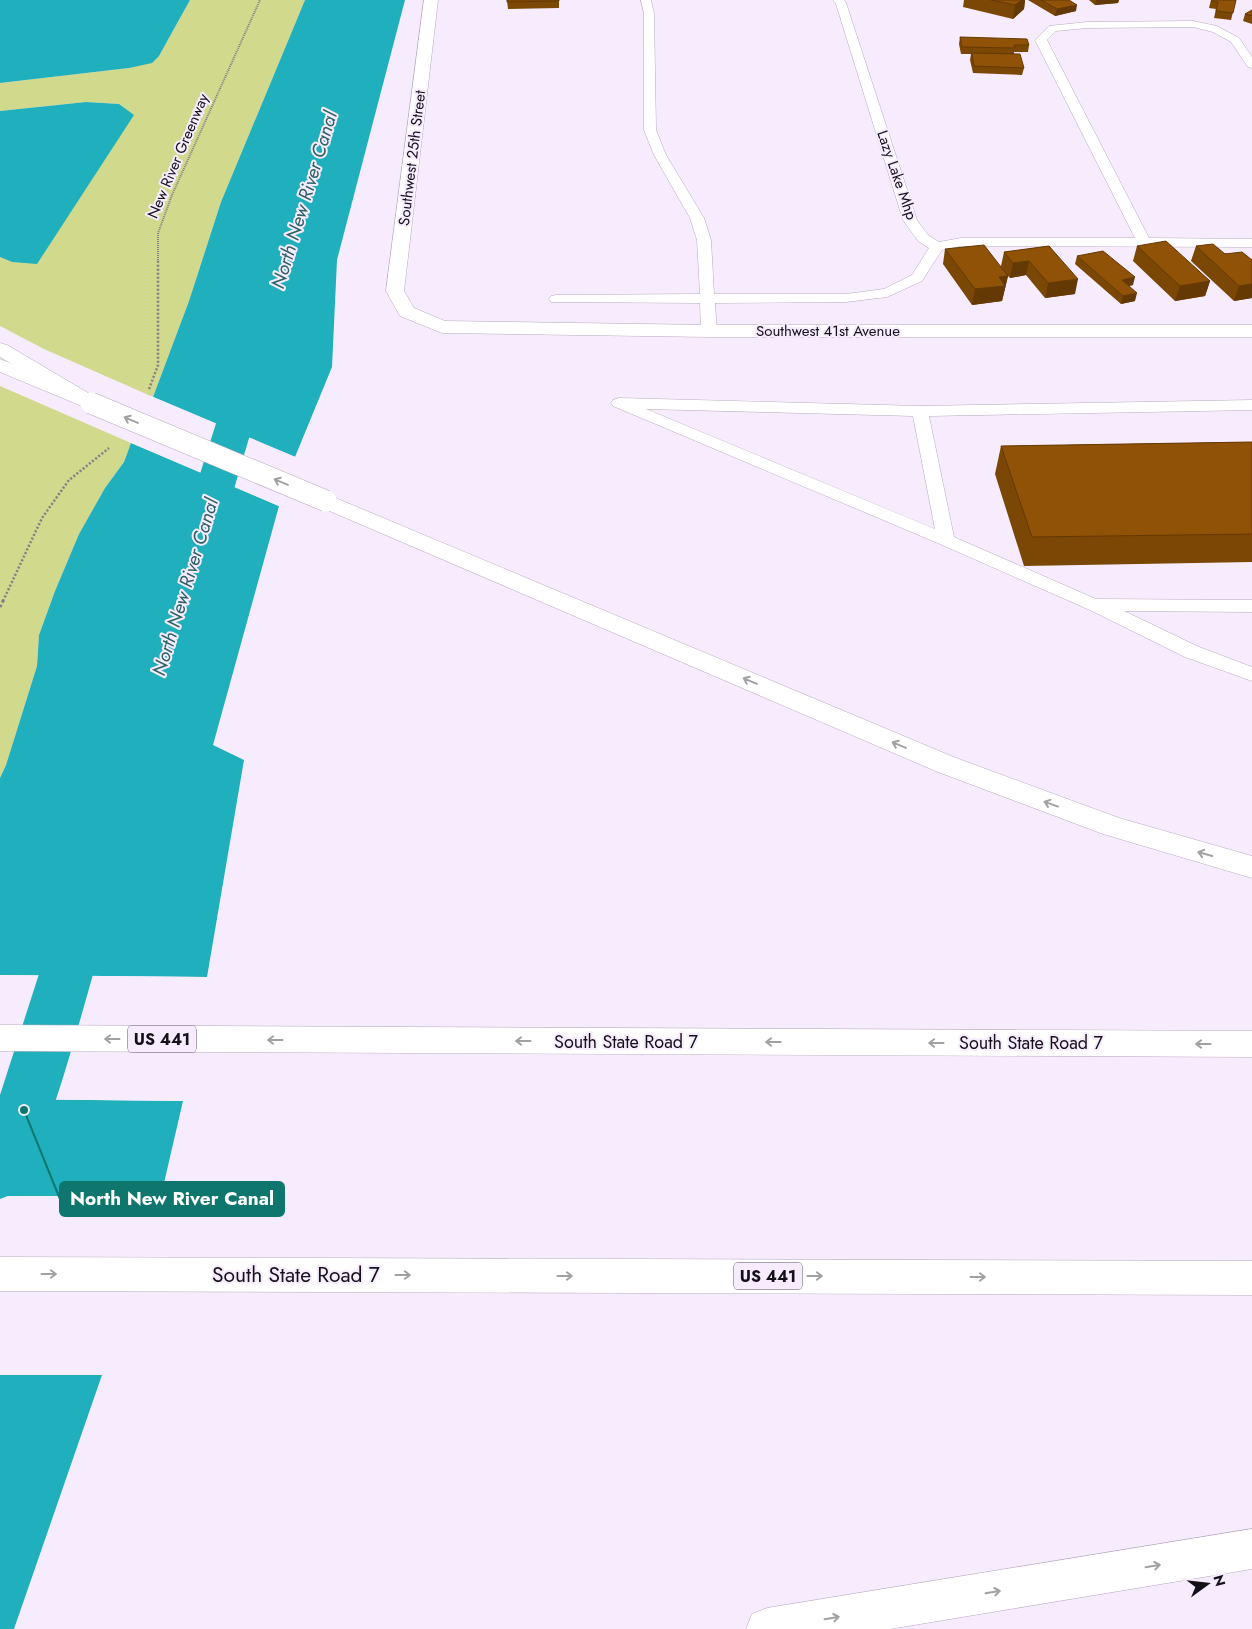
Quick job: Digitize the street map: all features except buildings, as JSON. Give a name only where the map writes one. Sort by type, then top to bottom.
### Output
[{"type":"main road","name":"Southwest 25th Street","points":[[407,312],[395,291],[431,0]]},
{"type":"main road","name":"Southwest 41st Avenue","points":[[407,312],[442,327],[709,331],[1252,331]]},
{"type":"main road","points":[[0,349],[91,403]]},
{"type":"main road","points":[[0,365],[326,501],[947,766],[1113,827],[1252,867]]},
{"type":"main road","name":"South State Road 7","points":[[0,1038],[1252,1044]]},
{"type":"main road","name":"South State Road 7","points":[[0,1274],[1252,1278]]},
{"type":"main road","points":[[767,1629],[1252,1549]]},
{"type":"lane","points":[[646,0],[649,14],[650,130],[660,155],[699,226],[704,240],[709,331]]},
{"type":"lane","name":"Lazy Lake Mhp","points":[[838,0],[841,3],[910,220],[923,238],[937,247]]},
{"type":"lane","points":[[1145,244],[1041,40],[1053,28],[1106,25],[1201,26],[1217,29],[1236,40],[1252,65]]},
{"type":"lane","points":[[556,299],[846,298],[887,293],[916,278],[937,247],[961,242],[1252,243]]},
{"type":"lane","points":[[1252,405],[920,410],[619,403],[946,540],[1094,605],[1192,652],[1252,674]]},
{"type":"lane","points":[[920,410],[946,540]]},
{"type":"lane","points":[[1094,605],[1252,606]]},
{"type":"path","name":"New River Greenway","points":[[147,392],[158,365],[158,232],[172,195],[260,0]]},
{"type":"path","points":[[0,607],[42,518],[69,480],[112,446]]},
{"type":"green space","points":[[190,0],[305,0],[221,202],[189,301],[153,397],[44,349],[0,326],[0,257],[12,262],[119,104],[86,102],[0,111],[0,83],[129,68],[159,56]]},
{"type":"green space","points":[[0,386],[131,443],[124,462],[105,488],[79,534],[55,591],[39,635],[37,666],[6,765],[0,778]]},
{"type":"water","points":[[0,0],[190,0],[159,56],[152,63],[129,68],[0,83]]},
{"type":"water","points":[[305,0],[405,0],[337,260],[332,367],[295,457],[153,397],[189,301],[221,202]]},
{"type":"water","points":[[86,102],[119,104],[134,115],[37,264],[12,262],[0,257],[0,111]]},
{"type":"water","points":[[131,443],[279,506],[213,745],[244,760],[207,977],[0,975],[0,778],[6,765],[37,666],[39,635],[55,591],[79,534],[105,488],[124,462]]},
{"type":"water","points":[[0,1099],[183,1101],[161,1196],[0,1196]]},
{"type":"water","points":[[0,1375],[102,1375],[14,1629],[0,1629]]},
{"type":"pier","points":[[151,396],[298,458],[294,459],[152,399]]},
{"type":"pier","points":[[132,441],[280,503],[281,507],[129,442]]},
{"type":"pier","points":[[0,975],[210,977],[207,980],[0,978]]},
{"type":"pier","points":[[0,1096],[183,1099],[185,1101],[0,1099]]},
{"type":"pier","points":[[0,1196],[164,1196],[161,1199],[0,1199]]},
{"type":"pier","points":[[0,1372],[102,1372],[105,1375],[0,1375]]},
{"type":"waterway","name":"North New River Canal","points":[[198,543],[252,367]]},
{"type":"waterway","name":"North New River Canal","points":[[0,1172],[24,1110],[85,912]]},
{"type":"place","name":"North New River Canal","points":[[24,1110]]}]
